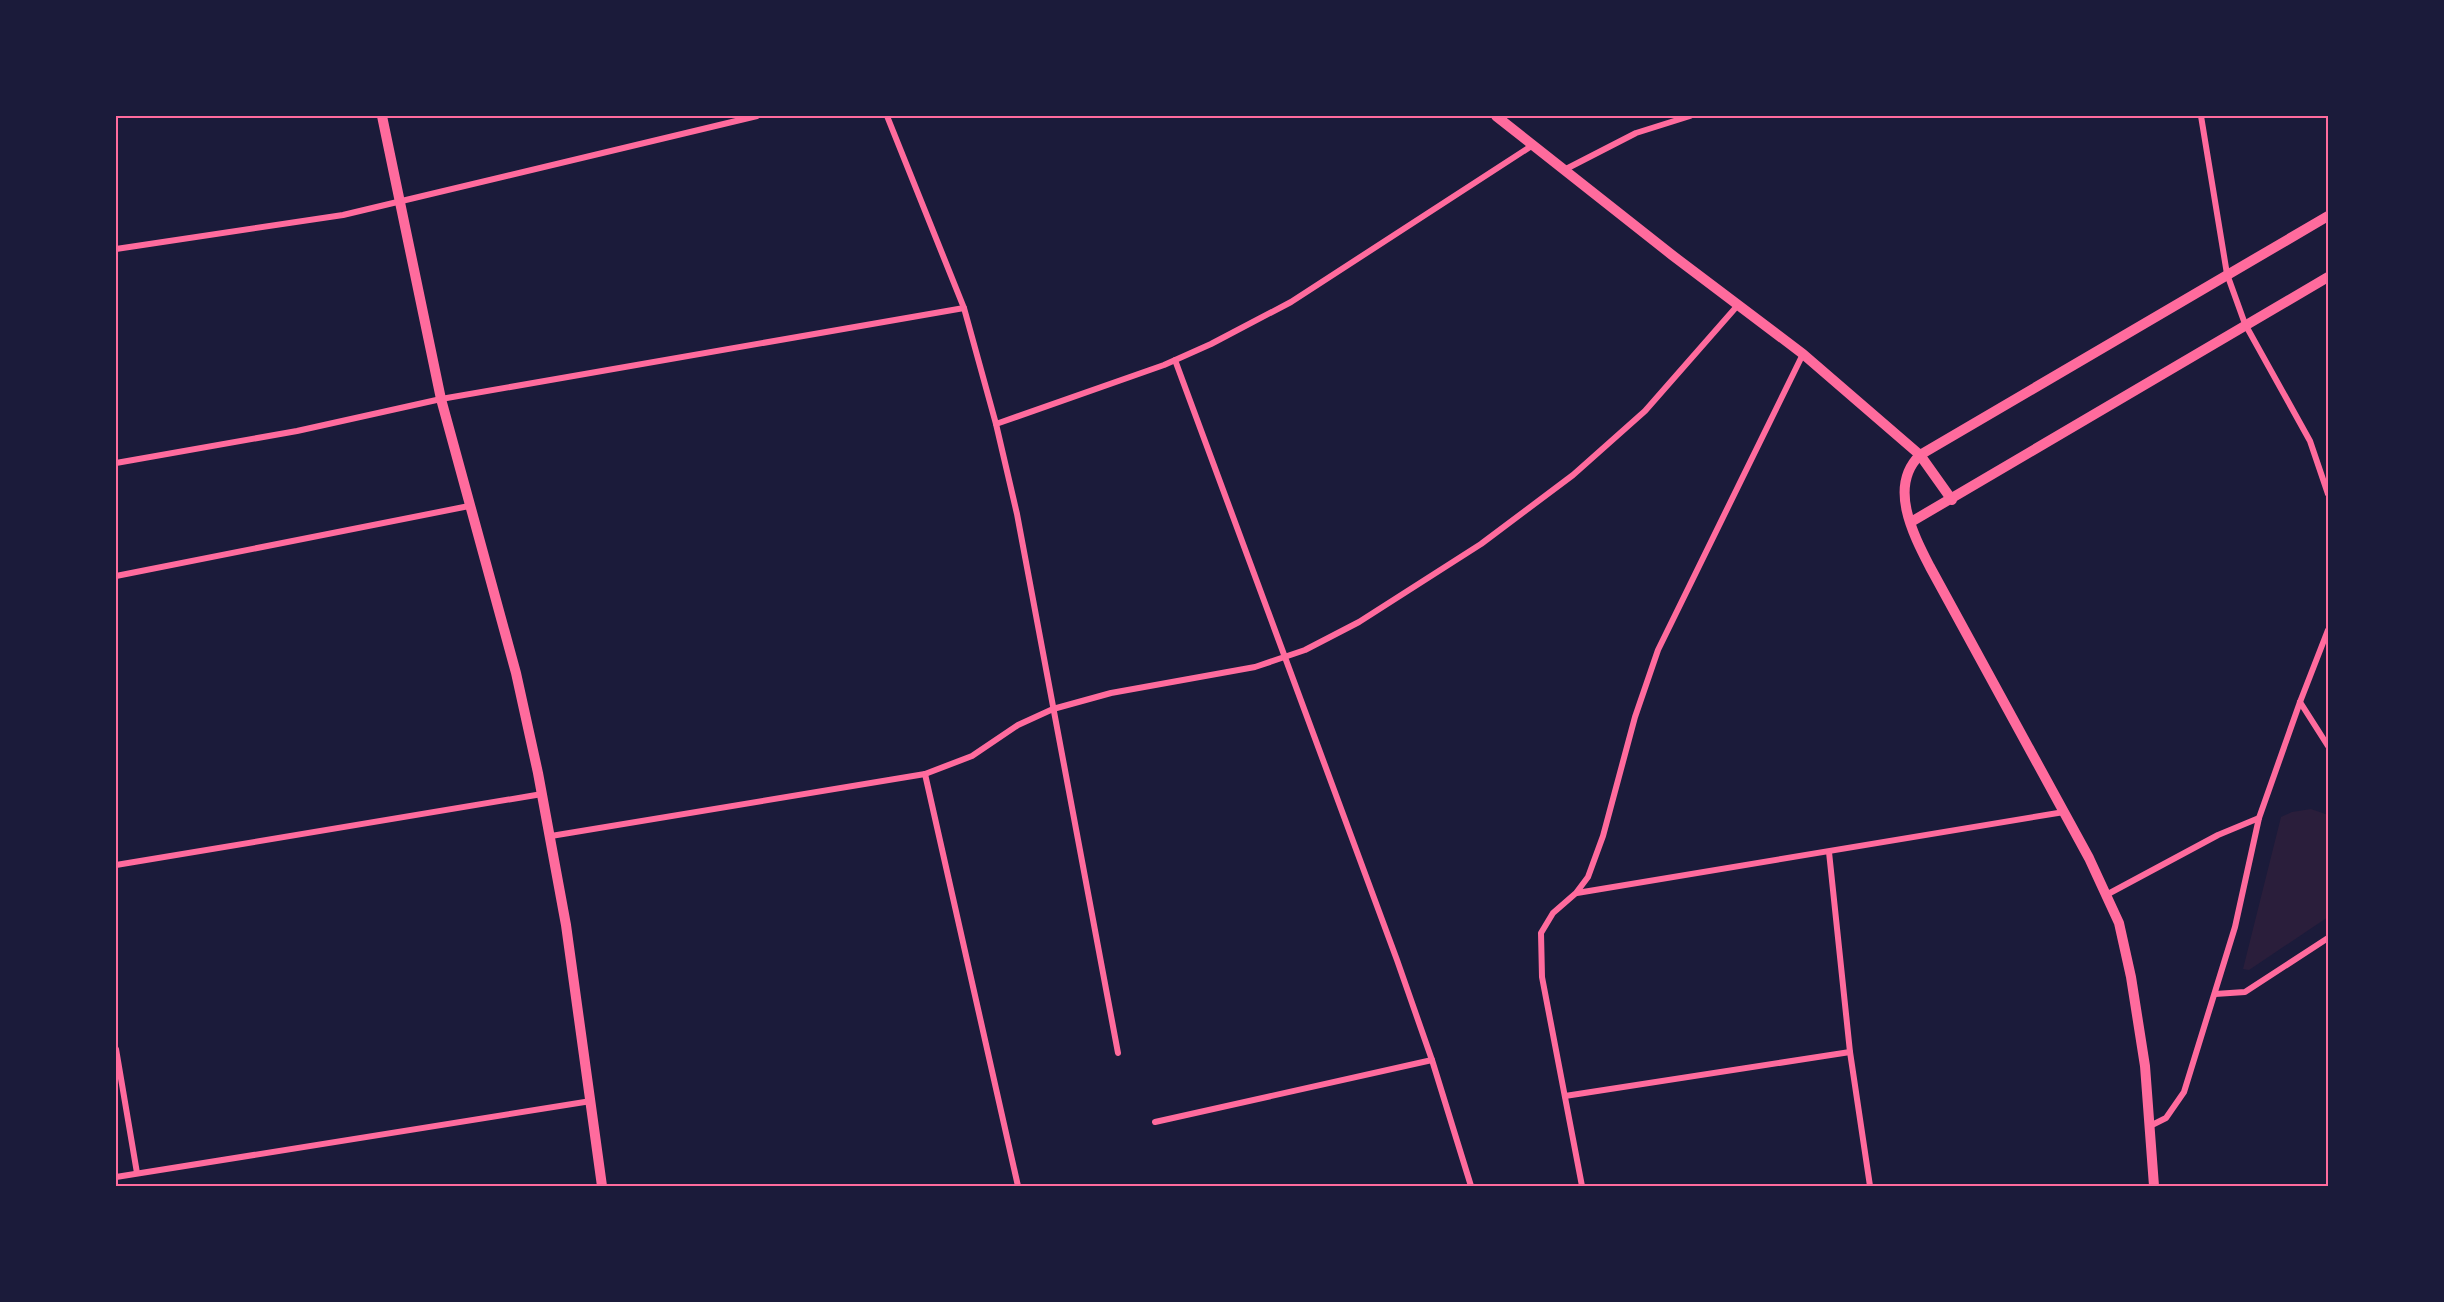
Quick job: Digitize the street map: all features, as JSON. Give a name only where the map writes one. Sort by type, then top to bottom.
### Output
[{"type":"street","points":[[382,116],[441,399],[516,673],[543,794],[602,1186]]},
{"type":"street","points":[[116,249],[343,215],[757,116]]},
{"type":"street","points":[[887,116],[964,308],[996,424],[1017,514],[1118,1053]]},
{"type":"street","points":[[1496,116],[1803,354],[1920,456],[1952,500]]},
{"type":"street","points":[[1564,170],[1636,133],[1690,116]]},
{"type":"street","points":[[2201,116],[2227,274],[2245,324],[2310,441],[2328,494]]},
{"type":"street","points":[[996,424],[1174,360],[1231,334],[1290,302],[1533,145]]},
{"type":"street","points":[[2154,1186],[2145,1066],[2131,977],[2119,923],[2108,894],[1930,567],[1911,522],[1903,486],[1910,465],[1920,456],[2328,216]]},
{"type":"street","points":[[1911,522],[1952,500],[2245,324],[2328,277]]},
{"type":"street","points":[[551,836],[925,774],[972,756],[1018,725],[1053,710],[1111,693],[1256,667],[1285,657],[1359,622],[1481,544],[1530,509],[1645,411],[1738,305]]},
{"type":"street","points":[[116,463],[297,431],[441,399],[964,308]]},
{"type":"street","points":[[1582,1186],[1542,977],[1540,942],[1545,923],[1583,885],[1594,863],[1635,717],[1658,650],[1803,354]]},
{"type":"street","points":[[1174,360],[1432,1060],[1471,1186]]},
{"type":"street","points":[[116,576],[469,506]]},
{"type":"street","points":[[2150,1126],[2166,1118],[2184,1092],[2239,909],[2259,818],[2328,630]]},
{"type":"street","points":[[2300,702],[2328,746]]},
{"type":"street","points":[[925,774],[1018,1186]]},
{"type":"street","points":[[116,866],[543,794]]},
{"type":"street","points":[[1576,893],[2064,812]]},
{"type":"street","points":[[2108,894],[2218,835],[2259,818]]},
{"type":"street","points":[[1829,852],[1850,1052],[1870,1186]]},
{"type":"street","points":[[2215,994],[2245,992],[2328,938]]},
{"type":"street","points":[[116,1049],[137,1173]]},
{"type":"street","points":[[1565,1096],[1850,1052]]},
{"type":"street","points":[[1155,1122],[1432,1060]]},
{"type":"street","points":[[116,1177],[591,1101]]},
{"type":"shaded area","points":[[2311,809],[2328,815],[2328,917],[2249,970],[2243,969],[2281,817],[2292,812]]}]
